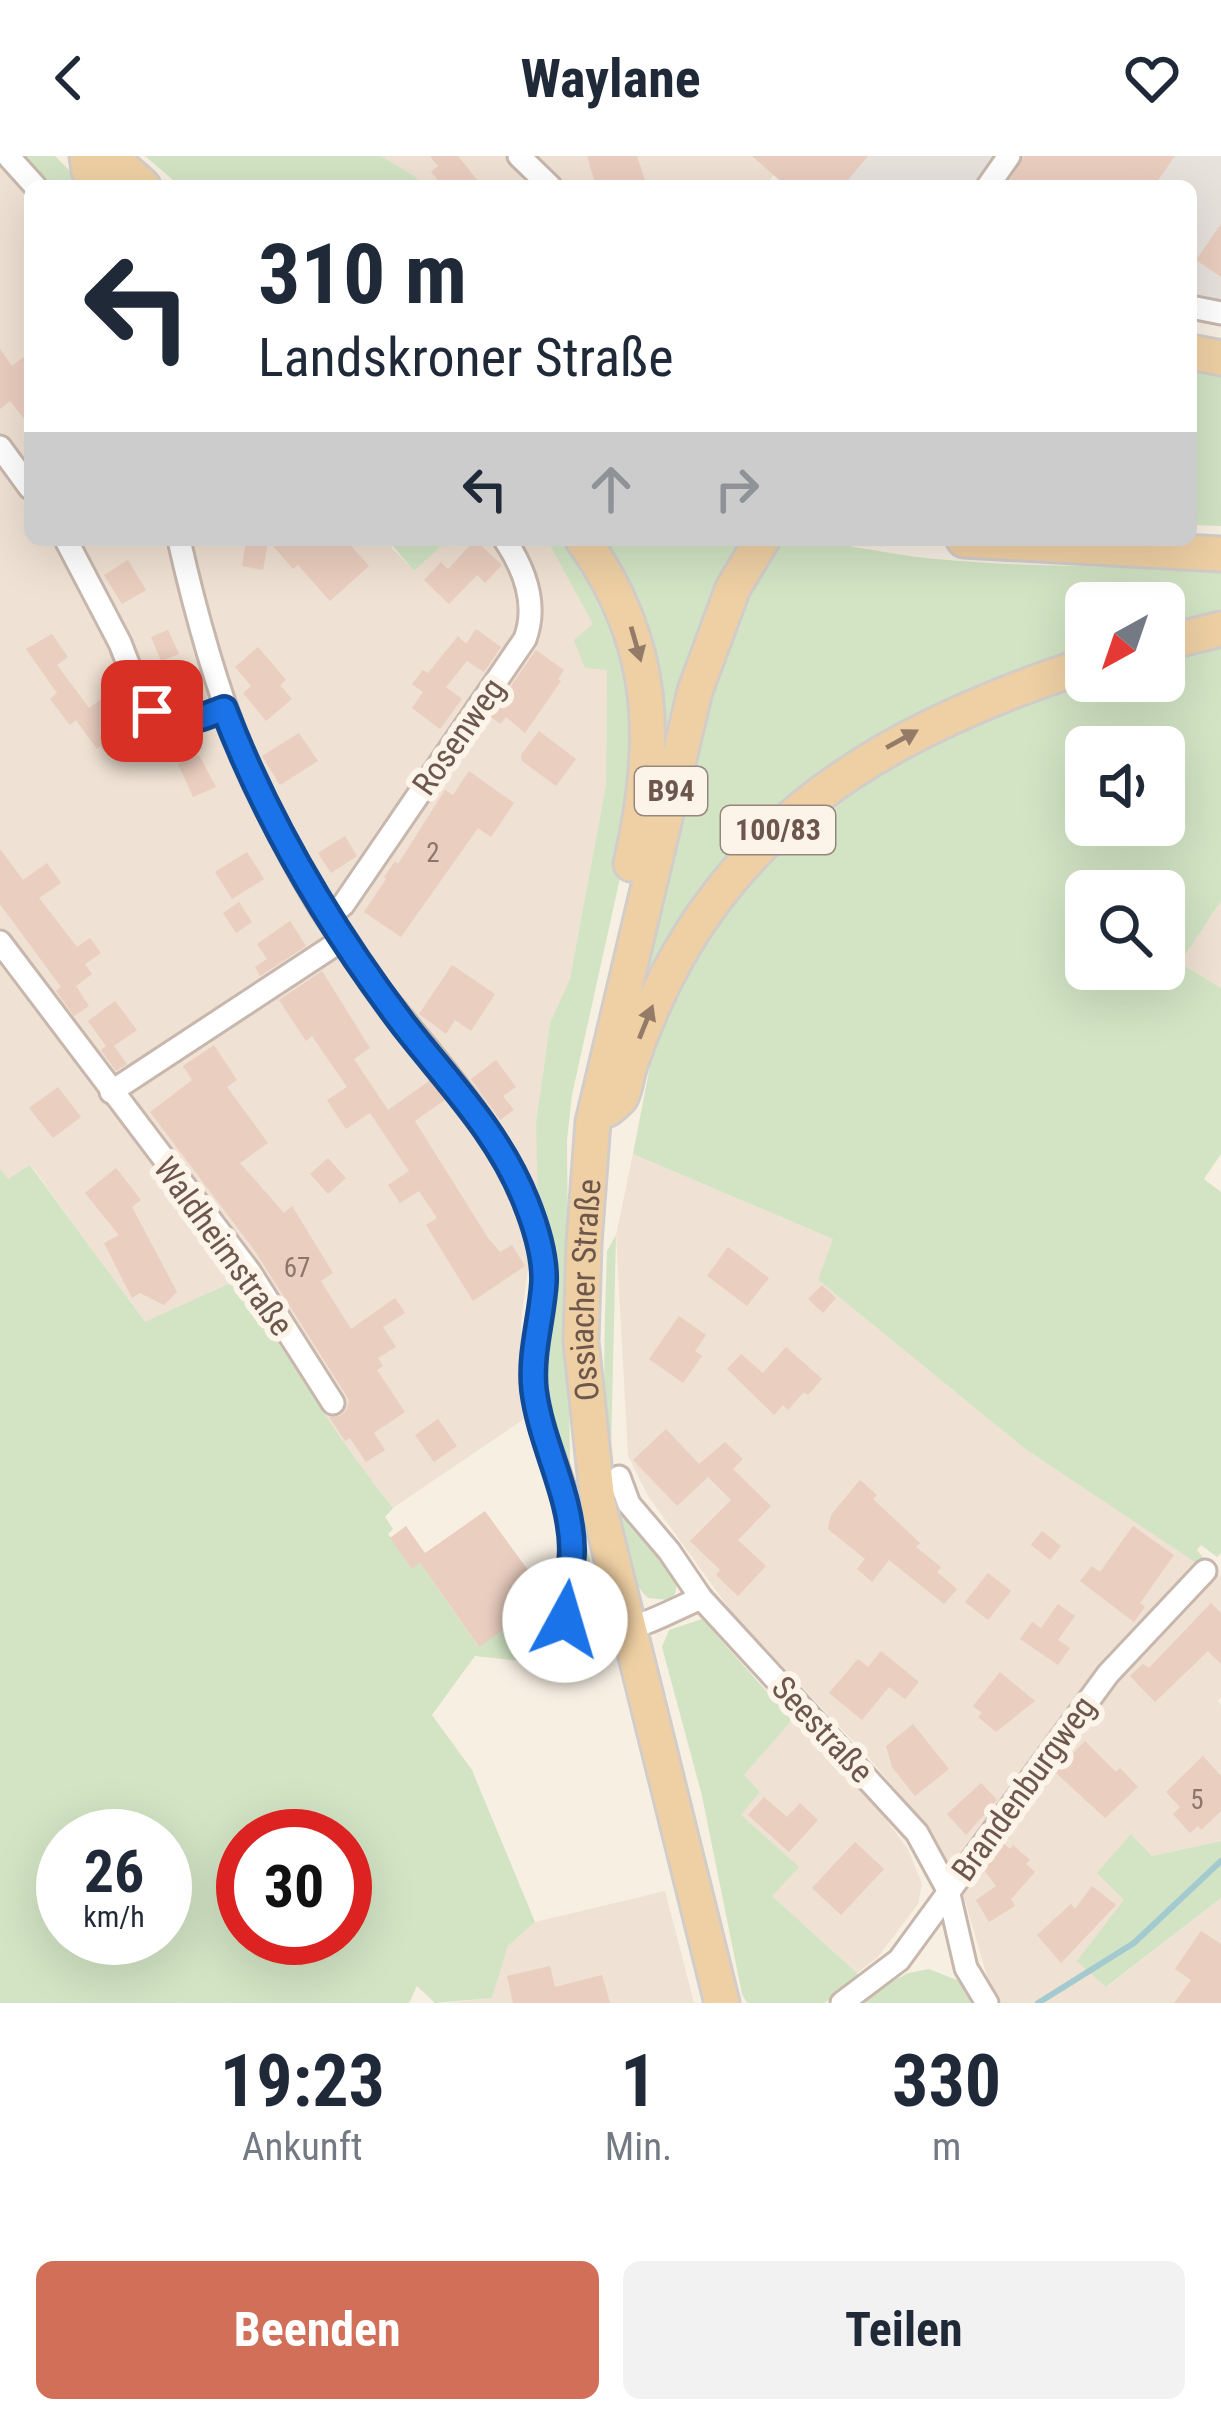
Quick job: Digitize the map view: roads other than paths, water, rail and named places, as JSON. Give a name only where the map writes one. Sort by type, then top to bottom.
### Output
[{"type":"main road","points":[[110,156],[136,180]]},
{"type":"main road","points":[[588,546],[620,598],[638,644],[648,694],[649,752],[643,801],[606,974],[620,999]]},
{"type":"main road","name":"B94","points":[[620,999],[695,691],[733,588],[758,546]]},
{"type":"main road","points":[[1049,546],[1221,554]]},
{"type":"main road","points":[[1077,548],[1088,546]]},
{"type":"main road","points":[[1185,638],[1221,629]]},
{"type":"main road","name":"100/83","points":[[592,1122],[620,1099],[648,1015],[676,959],[716,898],[756,851],[812,798],[858,764],[923,728],[1065,672]]},
{"type":"main road","name":"Ossiacher Straße","points":[[620,999],[592,1122],[581,1341],[598,1503],[722,2003]]},
{"type":"street","points":[[8,156],[30,180]]},
{"type":"street","points":[[519,156],[544,180]]},
{"type":"street","points":[[0,447],[24,480]]},
{"type":"street","points":[[70,546],[120,643],[143,702],[159,719],[173,723],[224,709]]},
{"type":"street","points":[[181,546],[224,709],[254,788],[327,916],[406,1027],[475,1112],[526,1202],[541,1249],[544,1281],[534,1350],[534,1391],[564,1488],[573,1550],[565,1620],[583,1634],[628,1627],[701,1598]]},
{"type":"street","name":"Rosenweg","points":[[327,916],[343,905],[525,639],[532,620],[530,598],[509,546]]},
{"type":"street","points":[[111,1092],[343,940]]},
{"type":"street","name":"Waldheimstraße","points":[[0,942],[248,1271],[333,1403]]},
{"type":"street","name":"Seestraße","points":[[619,1477],[629,1504],[701,1598],[917,1833],[948,1890],[966,1968],[987,2003]]},
{"type":"street","name":"Brandenburgweg","points":[[842,2003],[899,1960],[1108,1674],[1205,1571]]},
{"type":"waterway","points":[[1038,2003],[1134,1943],[1221,1861]]}]
